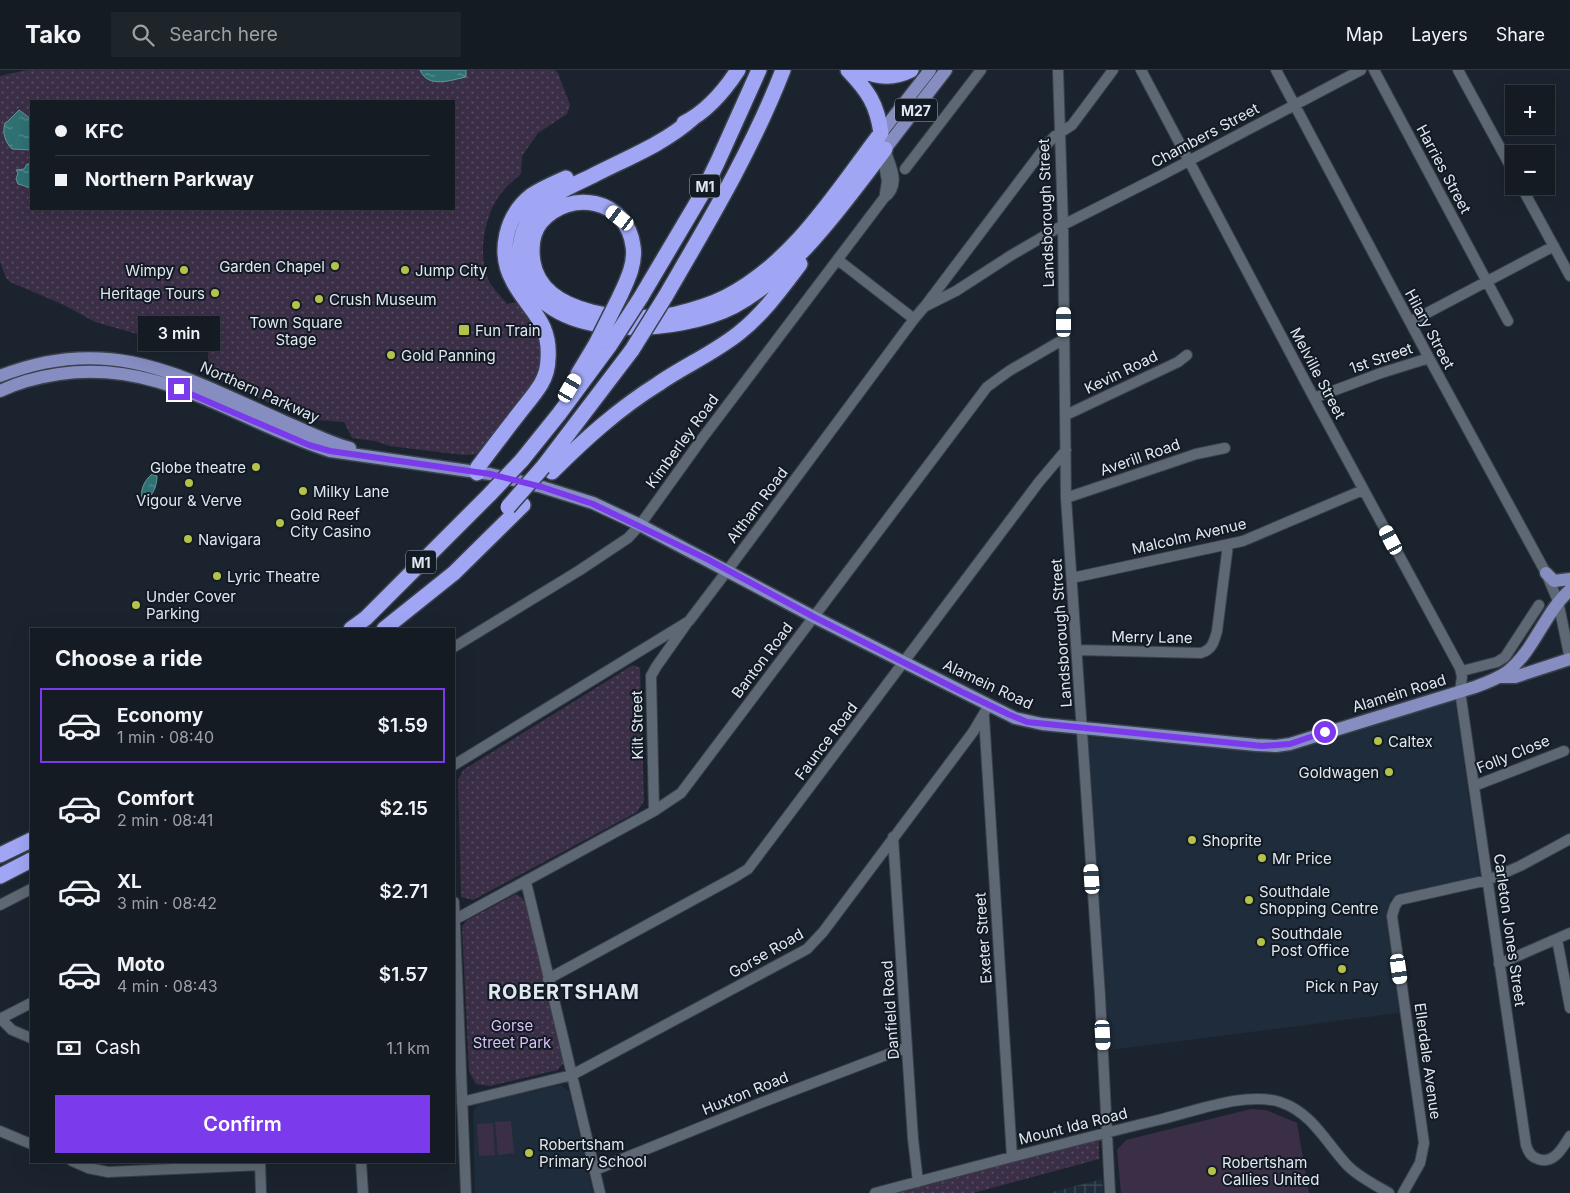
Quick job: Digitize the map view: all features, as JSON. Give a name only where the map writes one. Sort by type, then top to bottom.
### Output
[{"type":"highway","points":[[738,70],[716,98],[678,132],[550,197],[535,212],[523,233],[521,261],[526,280],[542,299],[553,308],[574,317],[590,322],[623,327],[660,327],[700,320],[734,306],[757,292],[777,276],[850,197]]},
{"type":"highway","name":"M1","points":[[352,628],[366,618],[490,494],[522,460],[559,414],[570,388],[640,297],[702,194],[759,70]]},
{"type":"highway","name":"M1","points":[[385,628],[423,597],[516,506],[548,470],[632,350],[665,297],[719,204],[759,124],[783,70]]},
{"type":"highway","points":[[603,344],[620,296],[629,278],[634,257],[630,232],[620,218],[607,208],[581,201],[565,205],[551,213],[540,223],[534,234],[533,261],[535,272],[542,284],[561,300],[579,308],[607,315],[636,317],[682,312],[710,304],[727,296],[760,276],[782,257],[806,230],[881,133],[872,100],[863,86],[848,70]]},
{"type":"highway","points":[[862,70],[874,75],[884,76],[894,76],[911,70]]},
{"type":"highway","points":[[482,471],[541,384],[548,359],[545,330],[539,317],[513,281],[506,258],[506,238],[509,224],[516,212],[532,196],[543,189],[693,118]]},
{"type":"highway","points":[[548,470],[629,402],[719,348],[756,318],[774,298],[883,151]]},
{"type":"highway","points":[[0,855],[30,840]]},
{"type":"highway","points":[[0,876],[30,861]]},
{"type":"main road","name":"M27","points":[[881,133],[930,70]]},
{"type":"main road","name":"M27","points":[[883,151],[946,70]]},
{"type":"main road","name":"Northern Parkway","points":[[0,376],[15,370],[67,359],[110,358],[145,364],[162,368],[203,384],[340,445],[353,449],[482,471]]},
{"type":"main road","name":"Northern Parkway","points":[[0,391],[30,380],[72,372],[93,371],[129,374],[161,382],[198,396],[309,445],[330,451],[482,471]]},
{"type":"main road","name":"Alamein Road","points":[[482,471],[542,487],[593,504],[640,525],[814,617],[904,661],[986,711],[1027,722],[1256,745],[1276,746],[1290,744],[1499,677],[1520,660],[1558,601],[1570,590]]},
{"type":"main road","points":[[1546,573],[1556,581],[1570,579]]},
{"type":"main road","points":[[1499,677],[1517,677],[1570,659]]},
{"type":"street","points":[[905,169],[981,70]]},
{"type":"street","name":"Landsborough Street","points":[[1058,70],[1063,226],[1066,498],[1106,1080],[1110,1193]]},
{"type":"street","name":"Altham Road","points":[[455,765],[688,620],[727,571],[914,319],[1050,142],[1059,133],[1072,125],[1113,70]]},
{"type":"street","name":"Melville Street","points":[[1141,70],[1314,398],[1462,671]]},
{"type":"street","name":"Hilary Street","points":[[1276,70],[1546,573],[1558,601],[1570,659]]},
{"type":"street","name":"Chambers Street","points":[[1063,226],[1361,70]]},
{"type":"street","name":"Harries Street","points":[[1374,70],[1508,321]]},
{"type":"street","points":[[1458,70],[1505,156]]},
{"type":"street","name":"Kimberley Road","points":[[455,647],[628,538],[640,525],[700,440],[884,198],[887,181],[881,133]]},
{"type":"street","points":[[1526,195],[1570,276]]},
{"type":"street","name":"Altham Road","points":[[925,306],[956,291],[1010,256],[1063,226]]},
{"type":"street","points":[[1410,322],[1554,246]]},
{"type":"street","points":[[838,260],[914,319]]},
{"type":"street","name":"Banton Road","points":[[455,919],[674,800],[688,785],[987,387],[1009,371],[1064,339]]},
{"type":"street","name":"Kevin Road","points":[[1066,415],[1178,362],[1186,355]]},
{"type":"street","name":"1st Street","points":[[1314,398],[1429,358]]},
{"type":"street","name":"Averill Road","points":[[1066,498],[1196,454],[1224,448]]},
{"type":"street","name":"Faunce Road","points":[[548,979],[748,869],[1039,482],[1066,450]]},
{"type":"street","name":"Malcolm Avenue","points":[[1072,578],[1228,545],[1267,532],[1364,490]]},
{"type":"street","name":"Merry Lane","points":[[1077,650],[1200,653],[1209,649],[1214,643],[1217,631],[1228,545]]},
{"type":"street","points":[[1460,691],[1462,671],[1497,662],[1506,657],[1539,604]]},
{"type":"street","name":"Kilt Street","points":[[654,811],[651,676],[688,620]]},
{"type":"street","name":"Carleton Jones Street","points":[[1460,691],[1526,1145],[1530,1155],[1545,1161],[1553,1158],[1570,1136]]},
{"type":"street","name":"Gorse Road","points":[[462,1102],[572,1075],[807,949],[820,936],[986,711]]},
{"type":"street","name":"Exeter Street","points":[[986,711],[1012,1157]]},
{"type":"street","name":"Folly Close","points":[[1474,786],[1564,751]]},
{"type":"street","name":"Danfield Road","points":[[894,837],[913,1140],[918,1182]]},
{"type":"street","points":[[1488,880],[1520,866],[1570,839]]},
{"type":"street","name":"Ellerdale Avenue","points":[[1403,1193],[1420,1163],[1424,1143],[1392,916],[1395,906],[1400,900],[1488,880]]},
{"type":"street","points":[[526,882],[600,1193]]},
{"type":"street","points":[[0,905],[30,890]]},
{"type":"street","points":[[1499,964],[1570,933]]},
{"type":"street","points":[[1557,939],[1570,1008]]},
{"type":"street","points":[[455,966],[457,1059],[462,1102],[466,1193]]},
{"type":"street","points":[[30,1003],[0,1018],[12,1030],[30,1038]]},
{"type":"street","name":"Huxton Road","points":[[595,1170],[763,1102],[907,1047]]},
{"type":"street","name":"Mount Ida Road","points":[[875,1193],[1107,1132],[1238,1100],[1259,1098],[1281,1102],[1300,1112],[1312,1122],[1353,1171],[1389,1193]]},
{"type":"street","points":[[0,1131],[30,1144]]},
{"type":"street","points":[[77,1163],[88,1168],[108,1172],[260,1163],[261,1193]]},
{"type":"street","points":[[361,1163],[363,1193]]},
{"type":"shaded area","name":"Southdale Shopping Centre","points":[[1455,699],[1481,883],[1390,899],[1399,1013],[1110,1050],[1088,737],[1280,753]]},
{"type":"shaded area","name":"Robertsham Primary School","points":[[560,1085],[569,1091],[593,1193],[475,1193],[473,1113],[475,1108],[480,1104]]},
{"type":"shaded area","points":[[1102,1179],[1103,1193],[1049,1193]]},
{"type":"green space","points":[[27,70],[555,70],[558,73],[570,105],[567,114],[538,133],[522,156],[521,174],[497,199],[488,220],[483,245],[483,257],[488,279],[507,304],[519,302],[524,309],[538,334],[541,358],[535,380],[529,390],[479,454],[463,455],[390,446],[375,441],[352,438],[344,422],[304,419],[209,375],[208,351],[151,338],[95,322],[64,305],[10,282],[6,278],[0,261],[0,76]]},
{"type":"green space","points":[[633,665],[640,668],[644,801],[637,812],[473,900],[461,897],[458,780],[463,770]]},
{"type":"green space","name":"Gorse Street Park","points":[[516,894],[522,898],[526,905],[564,1063],[557,1070],[490,1086],[476,1084],[469,1071],[462,926],[467,920]]},
{"type":"green space","name":"Robertsham Callies United","points":[[1251,1109],[1266,1110],[1297,1123],[1309,1193],[1121,1193],[1117,1150],[1126,1140]]},
{"type":"green space","points":[[511,1121],[514,1153],[498,1155],[495,1122]]},
{"type":"green space","points":[[493,1123],[495,1155],[479,1156],[477,1124]]},
{"type":"green space","points":[[1099,1139],[1099,1159],[973,1193],[898,1193]]},
{"type":"water","points":[[420,70],[466,70],[466,77],[440,82],[428,80]]},
{"type":"water","points":[[19,110],[30,118],[30,150],[12,149],[5,137],[4,130],[5,123]]},
{"type":"water","points":[[27,164],[30,164],[30,188],[18,184],[16,179],[18,173],[16,170],[24,169]]},
{"type":"water","points":[[152,474],[157,476],[155,487],[152,494],[143,501],[143,486]]},
{"type":"place","name":"Garden Chapel","points":[[335,266]]},
{"type":"place","name":"Wimpy","points":[[184,270]]},
{"type":"place","name":"Jump City","points":[[405,270]]},
{"type":"place","name":"Heritage Tours","points":[[215,293]]},
{"type":"place","name":"Crush Museum","points":[[319,299]]},
{"type":"place","name":"Town Square Stage","points":[[296,305]]},
{"type":"place","name":"Fun Train","points":[[464,330]]},
{"type":"place","name":"Gold Panning","points":[[391,355]]},
{"type":"place","name":"Globe theatre","points":[[256,467]]},
{"type":"place","name":"Vigour & Verve","points":[[189,483]]},
{"type":"place","name":"Milky Lane","points":[[303,491]]},
{"type":"place","name":"Gold Reef City Casino","points":[[280,523]]},
{"type":"place","name":"Navigara","points":[[188,539]]},
{"type":"place","name":"Lyric Theatre","points":[[217,576]]},
{"type":"place","name":"Under Cover Parking","points":[[136,605]]},
{"type":"place","name":"Caltex","points":[[1378,741]]},
{"type":"place","name":"Goldwagen","points":[[1389,772]]},
{"type":"place","name":"Shoprite","points":[[1192,840]]},
{"type":"place","name":"Mr Price","points":[[1262,858]]},
{"type":"place","name":"Southdale Shopping Centre","points":[[1249,900]]},
{"type":"place","name":"Southdale Post Office","points":[[1261,942]]},
{"type":"place","name":"Pick n Pay","points":[[1342,969]]},
{"type":"place","name":"Robertsham Primary School","points":[[529,1153]]},
{"type":"place","name":"Robertsham Callies United","points":[[1212,1171]]},
{"type":"district","name":"ROBERTSHAM","points":[[564,992]]},
{"type":"route","points":[[179,389],[309,445],[330,451],[490,474],[542,487],[593,504],[640,525],[707,559],[814,617],[962,692],[1027,722],[1262,746],[1290,744],[1325,732]]}]
